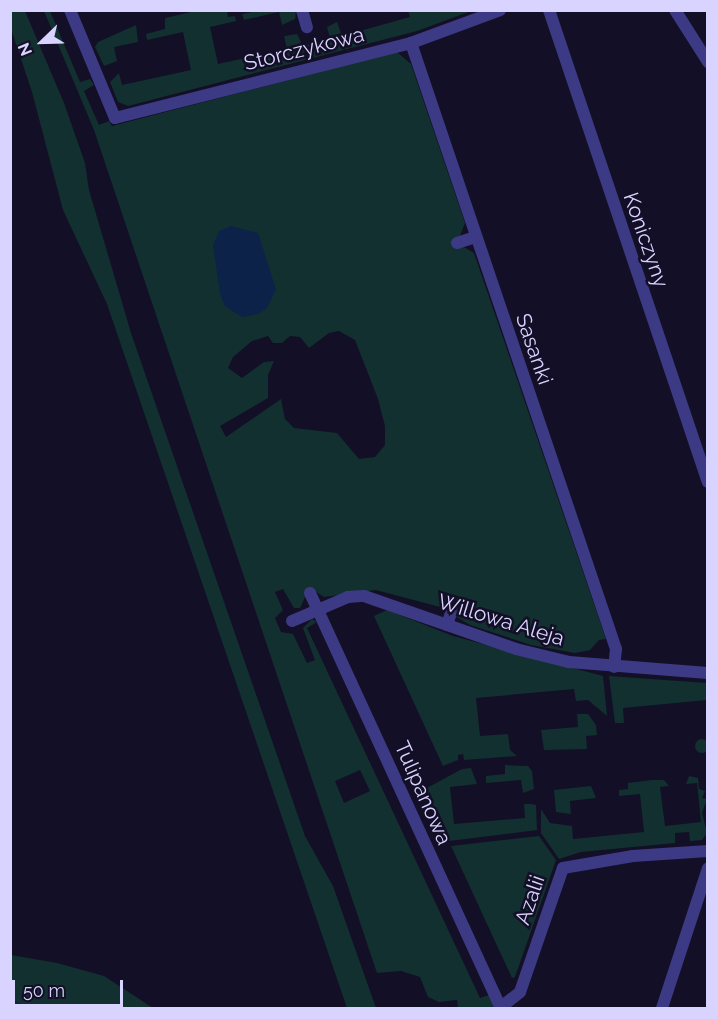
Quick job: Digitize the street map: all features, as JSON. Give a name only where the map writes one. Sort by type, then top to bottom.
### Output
[{"type":"street","name":"Storczykowa","points":[[70,10],[115,118],[411,43],[500,10]]},
{"type":"street","points":[[302,10],[307,27]]},
{"type":"street","name":"Koniczyny","points":[[549,10],[708,482]]},
{"type":"street","points":[[675,10],[708,62]]},
{"type":"street","name":"Sasanki","points":[[411,43],[616,649],[614,667]]},
{"type":"street","points":[[457,243],[476,237]]},
{"type":"street","name":"Tulipanowa","points":[[310,593],[501,1008]]},
{"type":"street","name":"Willowa Aleja","points":[[292,621],[348,597],[364,596],[449,619],[529,652],[614,667],[708,673]]},
{"type":"street","name":"Azalii","points":[[501,1008],[520,992],[563,868],[622,858],[708,851]]},
{"type":"street","points":[[662,1008],[708,868]]},
{"type":"green space","points":[[200,10],[227,11],[228,17],[235,16],[236,21],[210,27],[218,64],[287,49],[284,36],[297,34],[303,46],[330,38],[327,27],[337,22],[342,36],[410,17],[408,11],[471,11],[417,31],[128,106],[118,102],[110,82],[119,73],[122,85],[191,70],[183,32],[147,40],[146,34],[165,29],[165,18]]},
{"type":"green space","points":[[10,11],[25,11],[64,103],[85,163],[89,190],[131,333],[305,836],[333,886],[376,1008],[347,1008],[107,304],[63,210],[32,92],[11,29]]},
{"type":"green space","points":[[44,11],[50,11],[80,82],[90,79],[94,85],[84,91],[99,125],[109,121],[112,126],[397,52],[411,64],[465,223],[457,243],[474,253],[606,639],[599,640],[590,650],[575,653],[531,645],[470,625],[440,607],[376,590],[324,597],[315,591],[306,595],[300,608],[294,608],[283,589],[275,592],[283,610],[275,618],[281,632],[293,634],[307,663],[315,660],[303,628],[312,619],[317,622],[307,628],[480,998],[489,995],[496,1008],[458,1008],[457,1000],[439,1002],[428,997],[420,977],[401,971],[377,973],[94,130]],"holes":[[[339,331],[355,340],[378,399],[385,426],[385,445],[375,457],[359,459],[337,433],[294,428],[285,419],[281,399],[226,437],[220,426],[268,398],[268,375],[274,361],[264,362],[242,378],[228,368],[233,357],[252,341],[268,336],[273,343],[282,343],[290,336],[300,337],[309,348],[329,333]],[[360,770],[370,791],[344,803],[335,781]]]},
{"type":"green space","points":[[257,11],[296,11],[295,19],[282,25],[279,12],[244,20],[242,14]]},
{"type":"green space","points":[[136,25],[138,42],[114,47],[117,61],[104,66],[95,47],[98,42]]},
{"type":"green space","points":[[387,610],[453,636],[603,676],[607,716],[588,700],[576,701],[574,689],[476,698],[480,736],[508,734],[510,750],[517,756],[464,760],[463,754],[458,755],[458,760],[443,766],[374,616]]},
{"type":"green space","points":[[609,676],[707,683],[707,700],[623,708],[624,723],[615,723]]},
{"type":"green space","points":[[577,714],[588,714],[596,725],[597,735],[586,736],[587,749],[544,750],[541,730],[578,727]]},
{"type":"green space","points":[[699,739],[705,739],[709,746],[705,753],[699,753],[695,749],[695,743]]},
{"type":"green space","points":[[505,765],[528,766],[532,771],[534,789],[523,793],[521,780],[486,783],[486,776],[505,774]]},
{"type":"green space","points":[[471,768],[477,784],[450,787],[454,824],[525,818],[524,804],[531,804],[536,805],[537,830],[449,841],[425,789],[462,769]]},
{"type":"green space","points":[[689,776],[698,778],[699,789],[705,791],[702,798],[707,799],[702,813],[707,833],[702,840],[690,841],[689,832],[675,833],[675,843],[581,852],[559,859],[541,833],[541,809],[550,823],[572,826],[573,839],[644,832],[640,794],[619,796],[619,790],[628,789],[628,783],[652,780],[664,780],[669,786],[660,787],[665,826],[701,822],[697,783],[686,784]]},
{"type":"green space","points":[[591,786],[596,798],[570,801],[571,814],[556,812],[554,790]]},
{"type":"green space","points":[[539,836],[556,860],[515,977],[512,978],[451,846]]},
{"type":"green space","points":[[11,955],[57,963],[104,976],[153,1008],[11,1008]]},
{"type":"water","points":[[231,226],[258,233],[276,290],[267,308],[258,314],[242,317],[225,306],[220,294],[213,245],[219,231]]},
{"type":"waterway","points":[[10,1001],[25,1008]]}]
